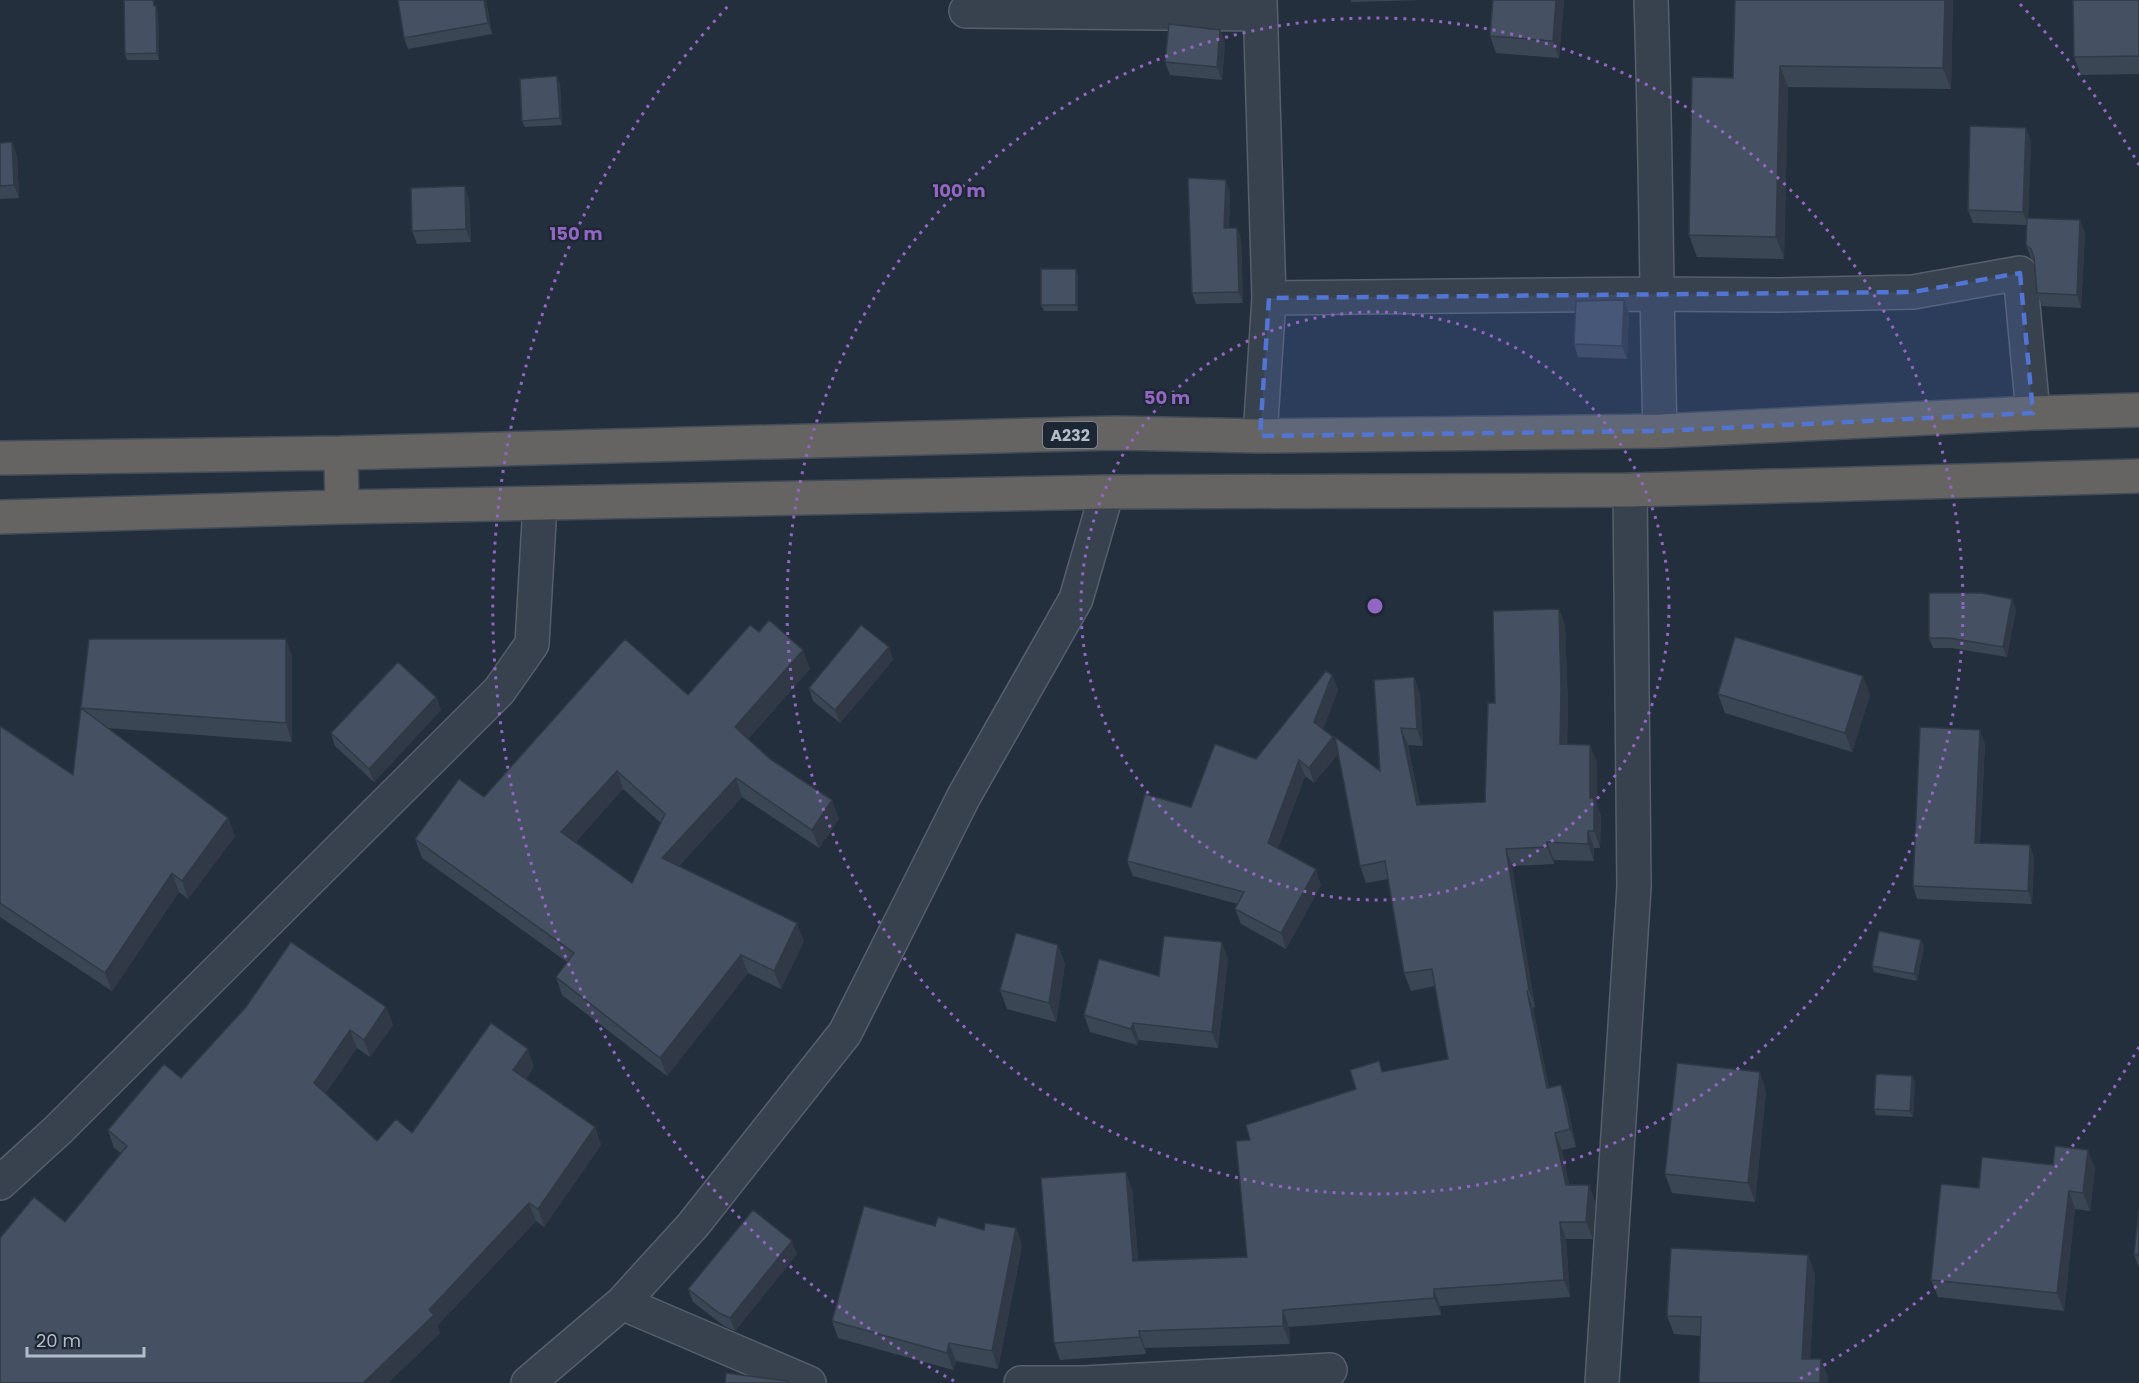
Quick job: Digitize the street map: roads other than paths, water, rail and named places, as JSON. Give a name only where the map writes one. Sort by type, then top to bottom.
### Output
[{"type":"highway","name":"A232","points":[[0,458],[340,453],[1117,433],[1260,436],[1660,431],[2139,410]]},
{"type":"highway","points":[[340,453],[342,507]]},
{"type":"highway","points":[[0,517],[342,507],[1107,492],[1630,490],[2139,476]]},
{"type":"street","points":[[1651,0],[1656,149],[1656,294],[1660,431]]},
{"type":"street","points":[[966,11],[1260,7],[1269,298],[1260,436]]},
{"type":"street","points":[[1269,298],[1913,292],[2020,273],[2033,413]]},
{"type":"street","points":[[1602,1383],[1634,887],[1630,490]]},
{"type":"street","points":[[528,1383],[622,1303],[693,1225],[845,1033],[964,796],[1076,599],[1107,492]]},
{"type":"street","points":[[0,1183],[58,1130],[499,692],[532,644],[540,504]]},
{"type":"street","points":[[622,1303],[809,1383]]},
{"type":"street","points":[[1021,1383],[1084,1383],[1330,1370]]}]
